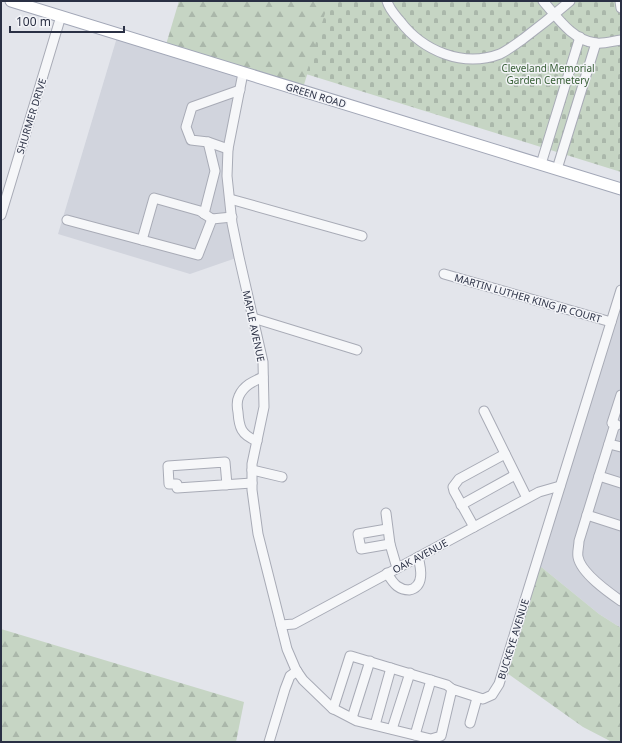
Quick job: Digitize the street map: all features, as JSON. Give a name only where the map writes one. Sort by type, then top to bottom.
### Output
[{"type":"main road","name":"GREEN ROAD","points":[[11,1],[621,189]]},
{"type":"street","points":[[387,1],[393,13],[422,43],[431,49],[449,55],[473,59],[492,56],[508,50],[555,15],[570,1]]},
{"type":"street","points":[[543,1],[568,29],[580,37],[596,43],[621,40]]},
{"type":"street","points":[[620,1],[621,8]]},
{"type":"street","name":"SHURMER DRIVE","points":[[1,216],[61,16]]},
{"type":"street","points":[[541,164],[580,37]]},
{"type":"street","points":[[557,169],[596,43]]},
{"type":"street","name":"MAPLE AVENUE","points":[[243,73],[228,149],[227,176],[239,257],[263,362],[264,407],[252,470],[252,483],[258,534],[281,625]]},
{"type":"street","points":[[228,149],[208,142],[191,140],[186,127],[192,107],[240,90]]},
{"type":"street","points":[[558,109],[574,113]]},
{"type":"street","points":[[66,220],[198,255],[208,216],[216,171],[208,142]]},
{"type":"street","points":[[142,240],[154,198],[200,211],[208,216],[232,217]]},
{"type":"street","points":[[230,199],[362,236]]},
{"type":"street","name":"MARTIN LUTHER KING JR COURT","points":[[444,274],[611,322]]},
{"type":"street","name":"BUCKEYE AVENUE","points":[[477,698],[483,699],[492,695],[499,684],[621,290]]},
{"type":"street","points":[[253,318],[357,350]]},
{"type":"street","points":[[257,441],[247,436],[239,425],[237,407],[238,396],[251,382],[263,377]]},
{"type":"street","points":[[621,395],[612,424],[618,425],[609,444],[579,542],[578,558],[589,574],[621,601]]},
{"type":"street","points":[[484,411],[527,498]]},
{"type":"street","points":[[609,444],[621,447]]},
{"type":"street","points":[[474,527],[454,491],[454,487],[460,479],[505,454]]},
{"type":"street","points":[[227,484],[225,462],[168,466],[169,484],[177,484],[178,488],[252,483]]},
{"type":"street","points":[[252,470],[282,477]]},
{"type":"street","points":[[461,504],[515,475]]},
{"type":"street","points":[[599,476],[621,483]]},
{"type":"street","name":"OAK AVENUE","points":[[281,625],[294,624],[527,498],[539,492],[560,486]]},
{"type":"street","points":[[386,513],[390,544],[397,568]]},
{"type":"street","points":[[587,516],[621,526]]},
{"type":"street","points":[[387,528],[358,534],[361,549],[390,544]]},
{"type":"street","points":[[387,573],[398,586],[404,590],[415,588],[420,583],[421,575],[418,557]]},
{"type":"street","points":[[281,625],[287,649],[297,671],[303,680],[333,709],[352,718],[431,739],[441,736],[452,689]]},
{"type":"street","points":[[333,709],[350,656],[447,684],[452,689],[477,698],[470,723]]},
{"type":"street","points":[[352,718],[370,661]]},
{"type":"street","points":[[375,725],[391,668]]},
{"type":"street","points":[[269,742],[284,689],[290,676],[297,671]]},
{"type":"street","points":[[392,729],[410,673]]},
{"type":"street","points":[[415,735],[431,680]]},
{"type":"shaded area","points":[[118,34],[243,73],[228,149],[239,257],[190,274],[58,234]]},
{"type":"shaded area","points":[[621,300],[621,628],[599,614],[540,566]]},
{"type":"green space","points":[[179,1],[330,1],[302,91],[165,48]]},
{"type":"green space","name":"Cleveland Memorial Garden Cemetery","points":[[329,1],[621,1],[621,172],[306,74]]},
{"type":"green space","points":[[540,566],[599,614],[621,628],[621,742],[612,742],[583,727],[507,673]]},
{"type":"green space","points":[[1,629],[244,702],[236,742],[1,742]]}]
